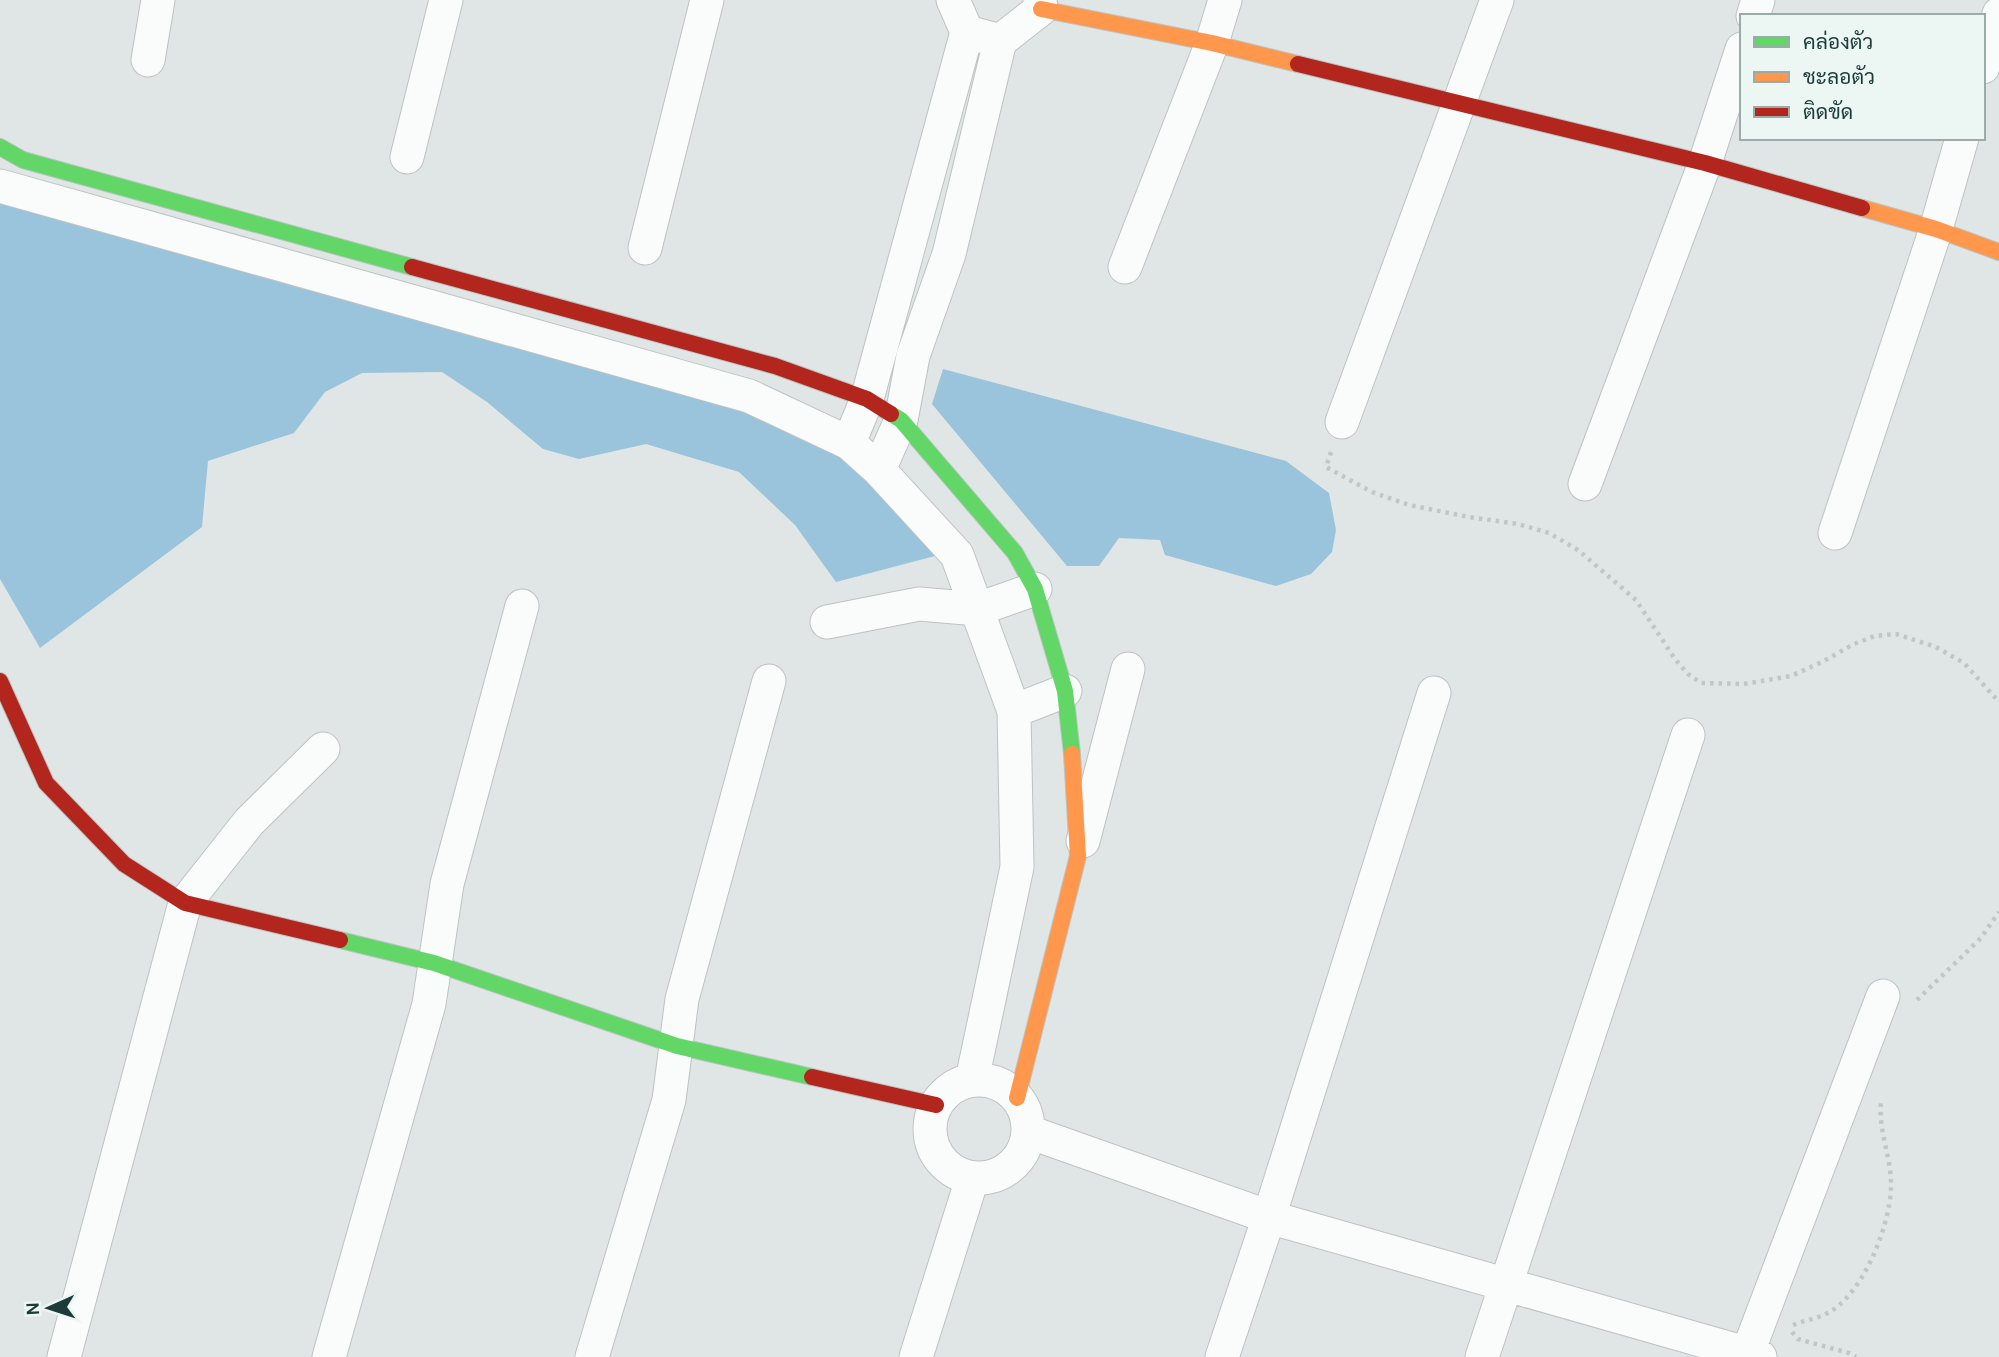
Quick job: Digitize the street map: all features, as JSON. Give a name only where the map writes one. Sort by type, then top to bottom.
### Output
[{"type":"street","points":[[148,60],[158,0]]},
{"type":"street","points":[[407,157],[446,0]]},
{"type":"street","points":[[645,248],[707,0]]},
{"type":"street","points":[[849,443],[867,399],[967,32],[954,0]]},
{"type":"street","points":[[1125,267],[1212,43],[1225,0]]},
{"type":"street","points":[[1342,422],[1497,0]]},
{"type":"street","points":[[879,470],[901,420],[914,356],[949,254],[1000,41],[1041,5],[1212,43],[1705,163],[1936,229],[1999,252]]},
{"type":"street","points":[[1985,60],[1999,14]]},
{"type":"street","points":[[967,32],[1000,41]]},
{"type":"street","points":[[1585,484],[1705,163],[1740,55]]},
{"type":"street","points":[[1835,533],[1936,229],[1961,140]]},
{"type":"street","points":[[0,147],[23,160],[775,366],[867,399],[901,420],[1015,553],[1035,589],[1065,691],[1071,733],[1078,856]]},
{"type":"street","points":[[0,186],[749,396],[849,443],[879,470],[957,555],[1014,711],[1017,867],[972,1080]]},
{"type":"street","points":[[331,280],[333,245]]},
{"type":"street","points":[[827,622],[919,604],[978,609],[1035,589]]},
{"type":"street","points":[[329,1357],[429,1004],[447,884],[522,606]]},
{"type":"street","points":[[1017,1098],[1128,670]]},
{"type":"street","points":[[592,1357],[669,1100],[682,999],[769,681]]},
{"type":"street","points":[[0,683],[46,783],[124,864],[185,903],[434,963],[677,1046],[936,1105]]},
{"type":"street","points":[[1014,711],[1065,691]]},
{"type":"street","points":[[1222,1357],[1269,1217],[1434,693]]},
{"type":"street","points":[[1482,1357],[1688,735]]},
{"type":"street","points":[[64,1357],[185,903],[249,822],[323,749]]},
{"type":"street","points":[[1029,1132],[1269,1217],[1751,1356],[1898,1000]]},
{"type":"street","points":[[972,1080],[989,1081],[1004,1087],[1017,1098],[1028,1120],[1029,1132],[1025,1148],[1016,1162],[1004,1173],[988,1178],[957,1174],[944,1164],[935,1151],[930,1135],[931,1119],[936,1105],[946,1093],[972,1080]]},
{"type":"street","points":[[916,1357],[972,1178]]},
{"type":"path","points":[[1342,422],[1326,467],[1372,492],[1409,505],[1518,524],[1549,533],[1578,550],[1636,600],[1675,659],[1688,674],[1701,683],[1744,684],[1791,676],[1822,663],[1854,644],[1875,636],[1896,634],[1937,646],[1964,663],[1999,702]]},
{"type":"path","points":[[1898,1000],[1981,938],[1999,912]]},
{"type":"path","points":[[1856,1357],[1798,1339],[1788,1327],[1824,1315],[1838,1306],[1856,1289],[1872,1256],[1888,1209],[1891,1186],[1882,1135],[1881,1100]]},
{"type":"water","points":[[0,187],[762,405],[903,499],[935,556],[836,582],[795,525],[739,472],[646,444],[579,459],[543,449],[487,402],[442,372],[362,373],[325,392],[294,433],[208,461],[202,527],[40,648],[0,579]]},
{"type":"water","points":[[943,369],[1286,461],[1329,493],[1336,530],[1332,552],[1311,574],[1276,586],[1165,555],[1160,540],[1119,538],[1099,566],[1067,566],[932,404]]},
{"type":"traffic: fast","points":[[0,147],[23,160],[412,267]]},
{"type":"traffic: fast","points":[[891,414],[901,420],[1015,553],[1035,589],[1065,691],[1072,754]]},
{"type":"traffic: fast","points":[[340,940],[434,963],[677,1046],[812,1077]]},
{"type":"traffic: slow","points":[[1041,9],[1212,43],[1298,64]]},
{"type":"traffic: slow","points":[[1862,208],[1936,229],[1999,252]]},
{"type":"traffic: slow","points":[[1017,1098],[1078,856],[1072,754]]},
{"type":"traffic: jam","points":[[1298,64],[1705,163],[1862,208]]},
{"type":"traffic: jam","points":[[412,267],[775,366],[867,399],[891,414]]},
{"type":"traffic: jam","points":[[0,681],[46,783],[124,864],[185,903],[340,940]]},
{"type":"traffic: jam","points":[[812,1077],[936,1105]]}]
